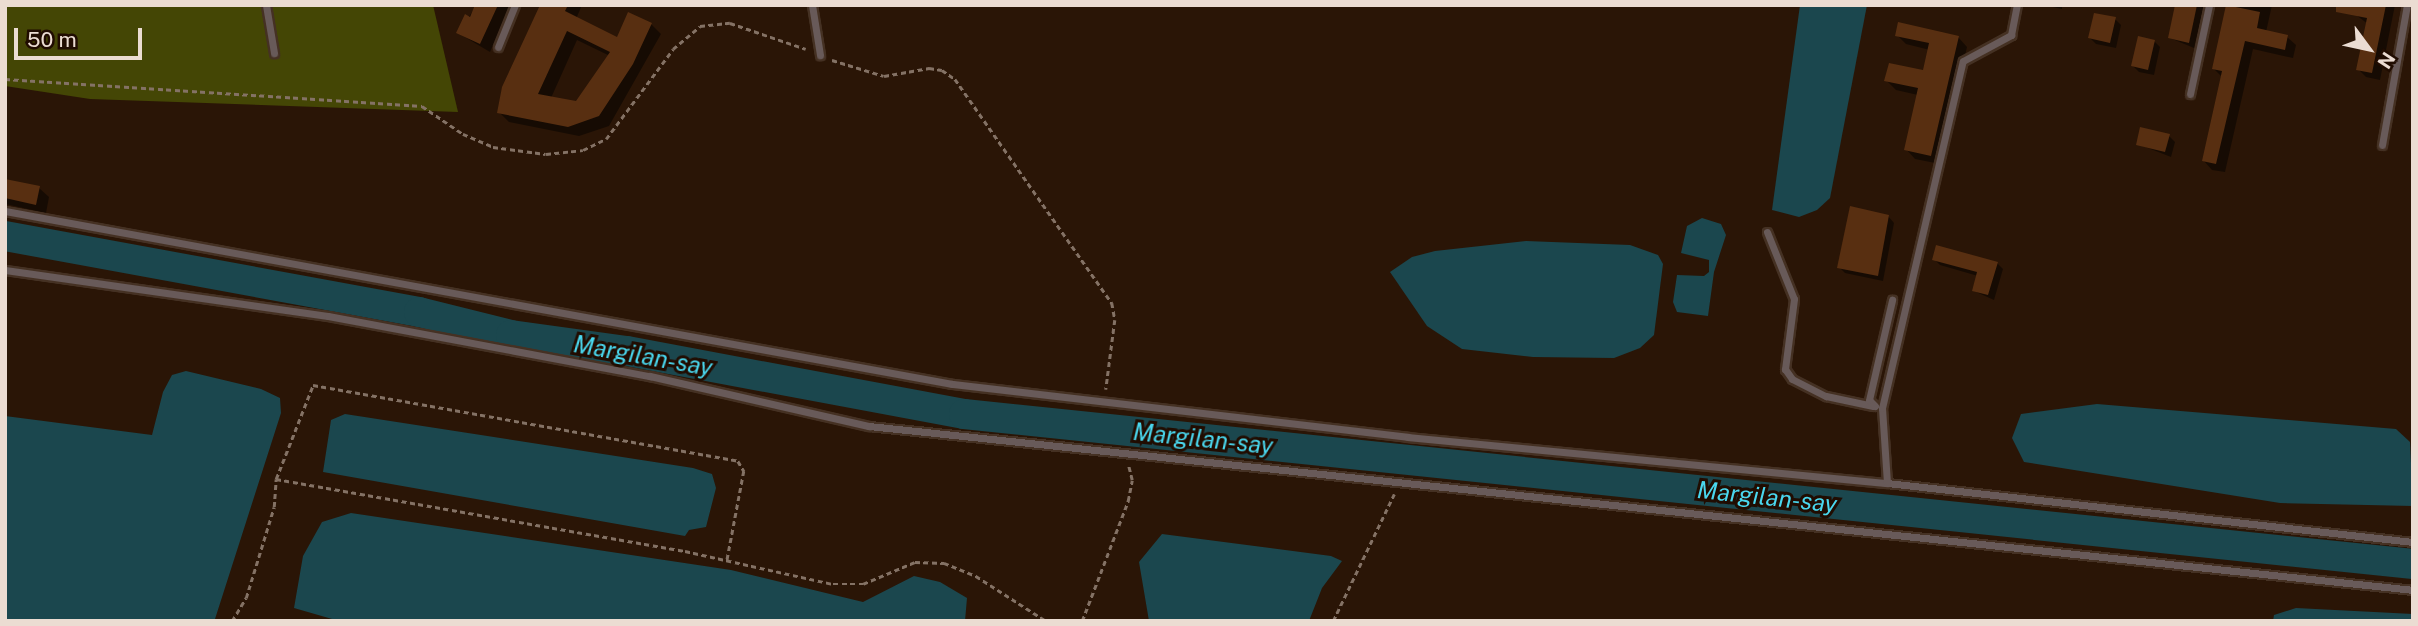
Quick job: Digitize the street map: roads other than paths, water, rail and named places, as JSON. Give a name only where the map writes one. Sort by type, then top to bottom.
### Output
[{"type":"lane","points":[[266,5],[274,52]]},
{"type":"lane","points":[[498,47],[516,5]]},
{"type":"lane","points":[[812,5],[821,55]]},
{"type":"lane","points":[[1887,483],[1882,408],[1963,61],[2011,35],[2017,5]]},
{"type":"lane","points":[[2190,94],[2209,5]]},
{"type":"lane","points":[[2382,145],[2407,5]]},
{"type":"lane","points":[[5,211],[952,384],[1408,437],[1887,483],[2413,542]]},
{"type":"lane","points":[[1767,232],[1794,299],[1785,369],[1792,379],[1826,396],[1882,408]]},
{"type":"lane","points":[[5,270],[328,316],[650,376],[869,426],[1113,449],[2413,590]]},
{"type":"lane","points":[[1873,406],[1869,400],[1892,300]]},
{"type":"water","points":[[1800,5],[1867,5],[1830,198],[1817,210],[1799,217],[1772,210]]},
{"type":"water","points":[[1702,218],[1721,224],[1726,235],[1714,272],[1708,316],[1677,312],[1673,302],[1677,275],[1704,276],[1709,272],[1709,260],[1681,253],[1687,226]]},
{"type":"water","points":[[1526,241],[1630,245],[1658,255],[1663,264],[1654,335],[1640,348],[1614,358],[1533,357],[1462,349],[1427,326],[1390,272],[1412,257],[1435,251]]},
{"type":"water","points":[[186,371],[261,389],[280,398],[281,413],[215,619],[5,621],[5,416],[152,435],[163,392],[172,375]]},
{"type":"water","points":[[2097,404],[2396,429],[2410,442],[2413,506],[2280,503],[2024,462],[2012,438],[2021,414]]},
{"type":"water","points":[[345,414],[693,468],[712,474],[716,488],[706,527],[689,530],[685,536],[323,472],[331,420]]},
{"type":"water","points":[[351,513],[731,570],[863,602],[914,576],[940,582],[967,598],[965,621],[339,621],[294,608],[303,556],[322,522]]},
{"type":"water","points":[[1162,534],[1331,556],[1342,561],[1322,588],[1309,621],[1149,621],[1139,562]]},
{"type":"water","points":[[2296,608],[2413,614],[2413,621],[2273,621],[2274,615]]},
{"type":"waterway","name":"Margilan-say","points":[[5,236],[419,312],[511,335],[627,351],[964,414],[2413,564]]}]
